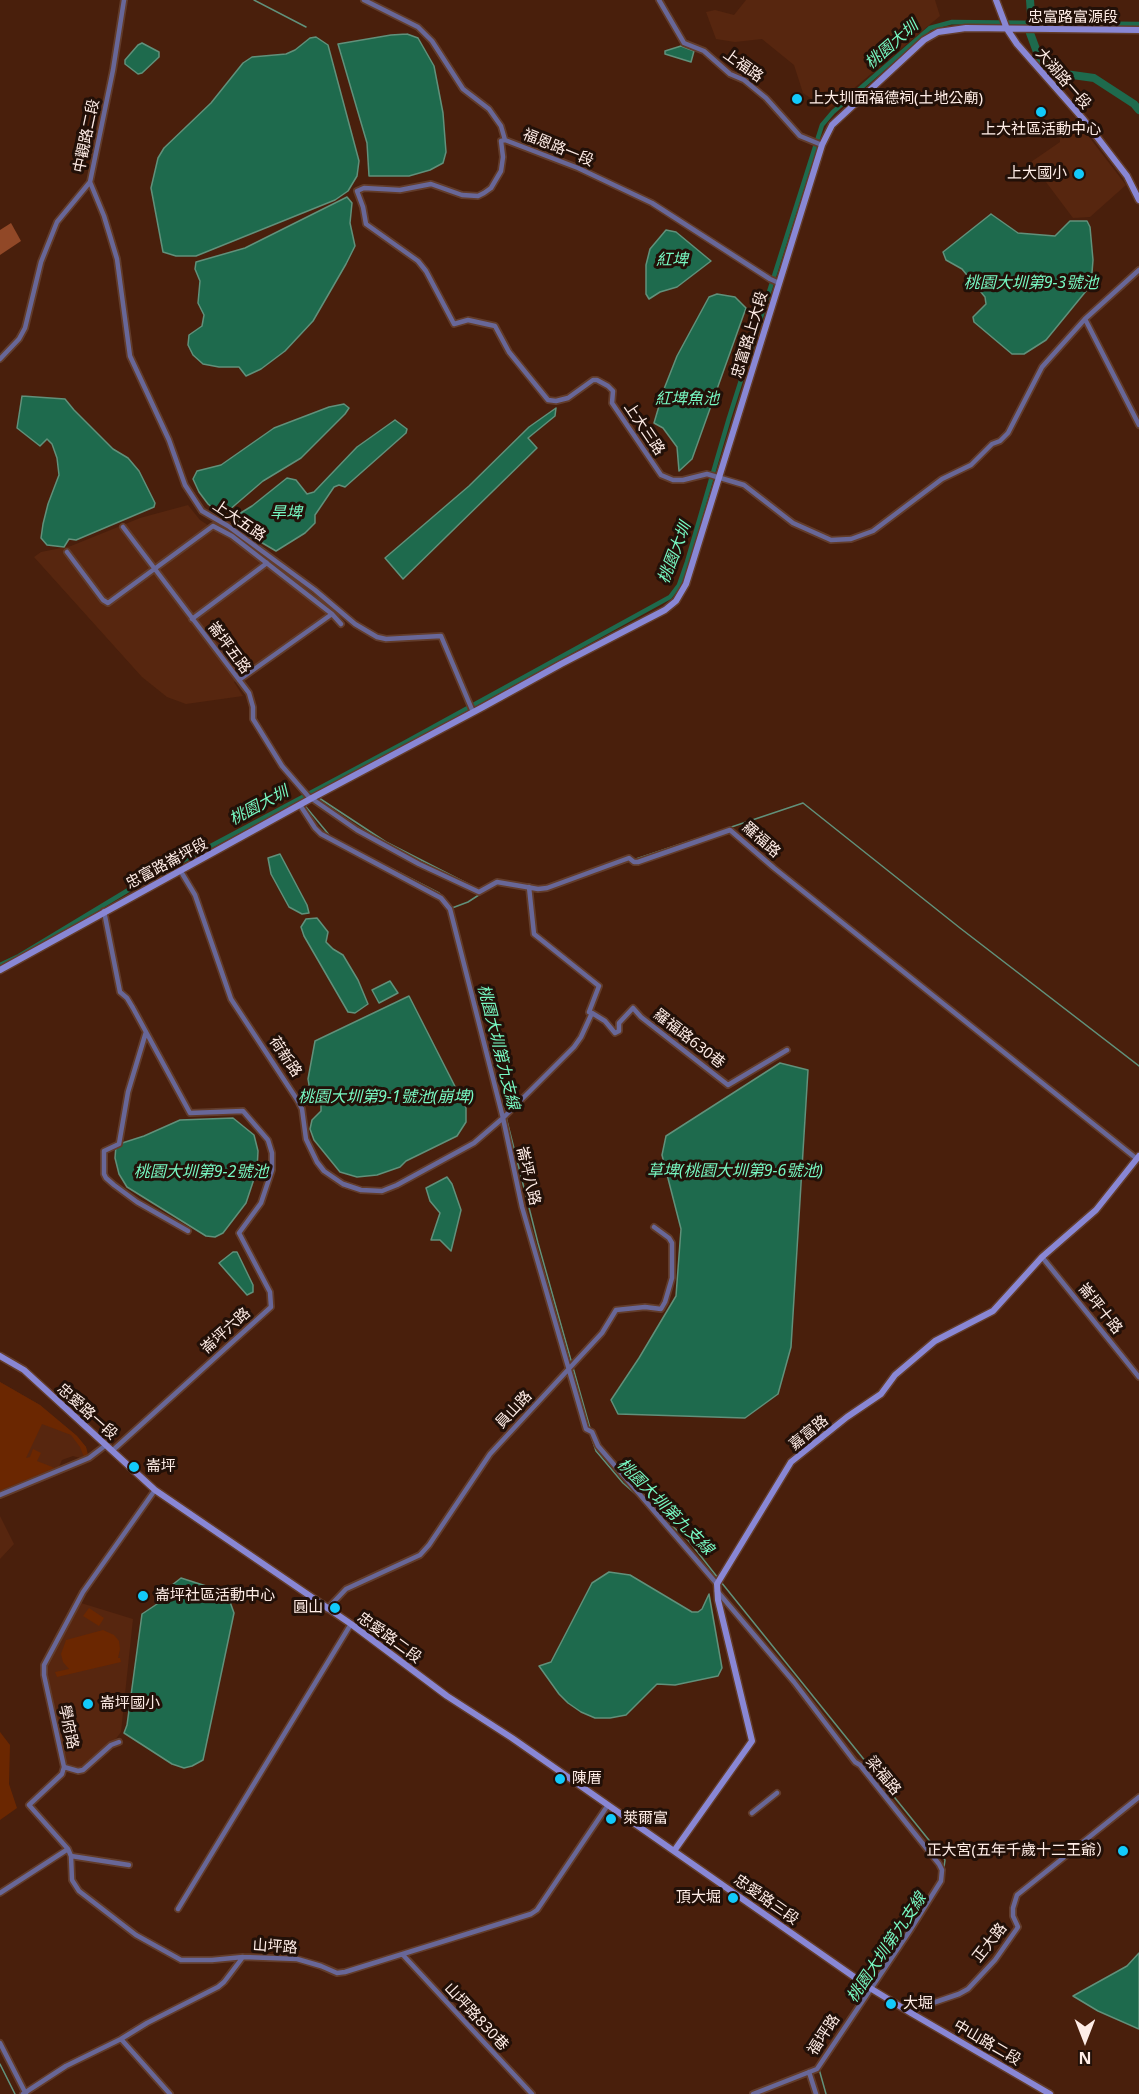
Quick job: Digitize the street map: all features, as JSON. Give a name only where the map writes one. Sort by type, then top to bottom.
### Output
[{"type":"street","name":"中觀路二段","points":[[0,359],[20,339],[26,328],[41,262],[57,222],[90,182],[113,70],[124,0]]},
{"type":"street","name":"福恩路一段","points":[[364,0],[418,27],[432,41],[463,88],[489,109],[501,126],[505,140],[578,168],[651,203],[777,282]]},
{"type":"street","name":"上福路","points":[[659,0],[684,43],[704,51],[730,74],[744,80],[766,98],[800,136],[821,145]]},
{"type":"street","name":"大湖路一段","points":[[996,0],[1006,27],[1017,44],[1084,120],[1127,176],[1139,200]]},
{"type":"street","name":"忠富路富源段","points":[[1006,27],[1139,30]]},
{"type":"street","name":"忠富路上大段","points":[[472,712],[665,610],[676,601],[686,584],[777,282],[827,131],[838,117],[931,36],[952,29],[1006,27]]},
{"type":"street","name":"上大三路","points":[[505,140],[501,141],[503,157],[501,171],[491,188],[484,193],[478,196],[462,195],[431,184],[400,190],[363,188],[357,191],[366,224],[418,261],[426,271],[454,324],[468,320],[495,326],[509,352],[548,400],[568,398],[593,380],[597,380],[613,391],[612,403],[661,475],[673,480],[683,480],[707,474],[744,485],[793,523],[831,540],[841,541],[860,537],[887,522],[942,479],[971,465],[1008,433],[1042,368],[1085,319],[1139,270]]},
{"type":"street","name":"上大五路","points":[[90,182],[104,216],[117,259],[124,319],[134,366],[168,440],[185,485],[202,511],[228,526],[315,590],[355,624],[377,637],[386,639],[441,636],[472,712]]},
{"type":"street","points":[[1085,319],[1139,425]]},
{"type":"street","points":[[217,520],[219,528]]},
{"type":"street","name":"崙坪五路","points":[[123,526],[249,693],[254,719],[282,766],[310,797]]},
{"type":"street","points":[[67,552],[103,600],[108,603],[211,526],[219,528],[332,614],[341,624]]},
{"type":"street","points":[[192,619],[267,563]]},
{"type":"street","points":[[239,680],[332,614]]},
{"type":"street","name":"忠富路崙坪段","points":[[0,970],[300,805],[310,797],[472,712]]},
{"type":"street","name":"羅福路","points":[[310,797],[368,835],[419,864],[479,892],[496,882],[546,888],[730,830],[774,868],[1138,1158]]},
{"type":"street","name":"崙坪八路","points":[[300,805],[321,834],[441,898],[450,909],[503,1118],[522,1207],[586,1430],[592,1432],[598,1446],[717,1587]]},
{"type":"street","name":"荷新路","points":[[180,870],[195,895],[231,999],[302,1109],[306,1139],[316,1162],[324,1171],[343,1184],[361,1190],[381,1191],[398,1185],[457,1154],[485,1134],[574,1047],[581,1037],[599,986],[534,934],[528,887]]},
{"type":"street","name":"崙坪六路","points":[[104,911],[120,992],[127,998],[190,1113],[243,1112],[268,1140],[272,1153],[272,1170],[261,1203],[239,1233],[270,1292],[271,1307],[112,1450]]},
{"type":"street","name":"羅福路630巷","points":[[591,1013],[605,1021],[615,1033],[619,1031],[620,1023],[633,1008],[641,1017],[728,1085],[787,1050]]},
{"type":"street","points":[[146,1032],[128,1092],[120,1144],[104,1151],[104,1174],[114,1185],[137,1202],[188,1231]]},
{"type":"street","name":"嘉富路","points":[[717,1587],[791,1462],[847,1417],[881,1394],[894,1375],[935,1341],[993,1311],[1042,1257],[1096,1210],[1138,1158]]},
{"type":"street","name":"員山路","points":[[327,1609],[346,1588],[420,1555],[490,1454],[603,1333],[616,1310],[645,1307],[661,1309],[672,1278],[672,1243],[654,1227]]},
{"type":"street","name":"崙坪十路","points":[[1042,1257],[1139,1377]]},
{"type":"street","name":"忠愛路一段","points":[[0,1356],[24,1370],[155,1490]]},
{"type":"street","points":[[0,1495],[89,1458],[106,1445]]},
{"type":"street","name":"忠愛路二段","points":[[155,1490],[351,1624],[447,1696],[608,1805]]},
{"type":"street","name":"學府路","points":[[155,1490],[83,1592],[44,1665],[44,1675],[64,1767],[62,1774],[29,1805],[68,1849],[71,1856],[72,1880],[79,1891],[136,1935],[181,1960],[243,1957]]},
{"type":"street","points":[[674,1851],[752,1741],[717,1587]]},
{"type":"street","name":"梁福路","points":[[717,1587],[942,1870],[940,1881],[922,1911],[871,1988]]},
{"type":"street","points":[[178,1909],[351,1624]]},
{"type":"street","points":[[64,1767],[78,1772],[83,1770],[111,1745],[119,1742]]},
{"type":"street","points":[[752,1813],[777,1793]]},
{"type":"street","name":"正大路","points":[[910,2013],[968,1989],[995,1960],[1018,1927],[1013,1916],[1017,1895],[1139,1797]]},
{"type":"street","name":"忠愛路三段","points":[[608,1805],[910,2013]]},
{"type":"street","name":"山坪路","points":[[25,2093],[66,2066],[218,1987],[225,1982],[243,1957],[297,1959],[337,1973],[403,1955],[531,1914],[537,1910],[608,1805]]},
{"type":"street","points":[[0,1893],[68,1849]]},
{"type":"street","points":[[71,1856],[129,1865]]},
{"type":"street","name":"山坪路830巷","points":[[403,1955],[532,2094]]},
{"type":"street","name":"福坪路","points":[[753,2094],[817,2068],[871,1988]]},
{"type":"street","name":"中山路二段","points":[[910,2013],[1050,2094]]},
{"type":"street","points":[[121,2039],[170,2094]]},
{"type":"street","points":[[0,2043],[25,2093]]},
{"type":"street","points":[[809,2072],[816,2094]]},
{"type":"shaded area","points":[[746,0],[935,0],[940,16],[828,110],[803,93],[794,65],[762,39],[735,42],[716,39],[706,12],[715,10],[734,15]]},
{"type":"shaded area","name":"上大國小","points":[[1076,120],[1126,185],[1090,217],[1073,218],[1031,162],[1060,142],[1059,131]]},
{"type":"shaded area","points":[[11,223],[21,241],[0,255],[0,230]]},
{"type":"shaded area","points":[[188,505],[200,520],[248,551],[326,614],[234,682],[243,696],[186,704],[167,697],[142,677],[34,557],[41,552],[71,546],[140,518]]},
{"type":"shaded area","points":[[0,1382],[40,1405],[77,1436],[86,1447],[88,1455],[80,1458],[73,1456],[62,1460],[59,1467],[0,1491]]},
{"type":"shaded area","points":[[0,1382],[40,1405],[77,1436],[86,1447],[88,1455],[84,1457],[71,1435],[42,1424],[26,1458],[30,1457],[33,1449],[41,1453],[37,1461],[55,1468],[0,1491]]},
{"type":"shaded area","points":[[0,1516],[14,1544],[0,1559]]},
{"type":"shaded area","name":"崙坪國小","points":[[81,1603],[133,1619],[121,1732],[115,1740],[80,1768],[73,1769],[65,1763],[47,1676],[48,1663]]},
{"type":"shaded area","points":[[89,1608],[104,1618],[99,1626],[83,1616]]},
{"type":"shaded area","points":[[103,1630],[114,1635],[119,1641],[118,1658],[121,1662],[57,1677],[55,1672],[69,1669],[63,1662],[61,1654],[66,1640]]},
{"type":"shaded area","points":[[0,1732],[10,1745],[9,1784],[17,1808],[0,1820]]},
{"type":"water","points":[[407,34],[418,38],[434,66],[443,113],[446,152],[443,163],[430,170],[409,176],[369,176],[367,143],[338,44]]},
{"type":"water","points":[[316,37],[328,45],[359,161],[357,176],[348,191],[335,200],[196,256],[176,256],[163,252],[151,188],[158,158],[164,148],[211,103],[243,63],[252,57],[286,54],[310,38]]},
{"type":"water","points":[[142,43],[159,52],[159,57],[138,74],[125,64],[125,60]]},
{"type":"water","points":[[681,46],[694,51],[691,62],[665,54],[665,51]]},
{"type":"water","points":[[347,197],[352,203],[350,223],[355,246],[313,321],[285,351],[261,369],[246,376],[239,367],[203,364],[193,355],[188,345],[189,335],[202,326],[204,315],[198,303],[200,281],[195,269],[196,262],[245,248]]},
{"type":"water","name":"桃園大圳第9-3號池","points":[[991,214],[1018,233],[1055,236],[1070,221],[1087,221],[1090,227],[1093,260],[1091,285],[1046,340],[1024,354],[1012,354],[974,322],[973,317],[986,304],[985,297],[962,269],[946,260],[943,252]]},
{"type":"water","name":"紅埤","points":[[666,230],[676,232],[711,261],[677,287],[660,292],[649,299],[646,294],[646,265],[650,249]]},
{"type":"water","name":"紅埤魚池","points":[[717,294],[735,297],[746,308],[692,459],[679,471],[677,447],[663,428],[654,423],[677,356],[709,297]]},
{"type":"water","points":[[22,396],[65,399],[113,449],[128,458],[139,471],[155,503],[154,507],[76,540],[69,539],[64,547],[47,545],[41,538],[48,504],[59,475],[57,458],[52,444],[47,439],[40,446],[17,428]]},
{"type":"water","points":[[344,404],[349,408],[345,414],[301,458],[263,481],[228,511],[220,514],[199,492],[193,479],[197,471],[221,465],[274,428],[329,407]]},
{"type":"water","points":[[556,408],[555,416],[528,438],[537,448],[403,579],[385,558],[469,486],[529,427]]},
{"type":"water","name":"旱埤","points":[[395,420],[407,429],[406,433],[345,487],[339,485],[334,487],[315,515],[315,523],[305,533],[276,551],[259,541],[254,543],[237,526],[239,514],[287,478],[296,480],[307,494],[314,492],[357,447]]},
{"type":"water","points":[[280,854],[309,913],[302,914],[289,907],[271,874],[268,858]]},
{"type":"water","points":[[317,918],[328,932],[326,942],[343,955],[358,980],[368,1004],[355,1013],[348,1012],[304,936],[301,927],[306,919]]},
{"type":"water","points":[[390,981],[398,993],[379,1003],[372,990]]},
{"type":"water","name":"桃園大圳第9-1號池(崩埤)","points":[[409,996],[466,1108],[466,1122],[457,1136],[406,1161],[400,1167],[377,1175],[357,1177],[340,1172],[314,1140],[310,1129],[312,1120],[321,1111],[321,1103],[310,1091],[308,1079],[315,1041]]},
{"type":"water","name":"草埤(桃園大圳第9-6號池)","points":[[780,1063],[808,1070],[791,1347],[778,1394],[745,1418],[618,1414],[611,1400],[676,1296],[681,1229],[662,1155],[666,1136]]},
{"type":"water","name":"桃園大圳第9-2號池","points":[[233,1118],[254,1135],[258,1151],[257,1170],[246,1203],[223,1233],[215,1237],[206,1236],[127,1187],[119,1174],[115,1158],[116,1145],[144,1136],[180,1120]]},
{"type":"water","points":[[447,1177],[452,1184],[461,1210],[451,1251],[440,1240],[431,1240],[440,1213],[430,1201],[426,1188]]},
{"type":"water","points":[[233,1252],[237,1252],[253,1285],[253,1292],[247,1295],[219,1263]]},
{"type":"water","points":[[609,1572],[630,1575],[692,1612],[702,1609],[709,1594],[722,1668],[718,1676],[675,1685],[657,1684],[626,1715],[610,1718],[595,1718],[568,1703],[539,1666],[551,1662],[592,1583]]},
{"type":"water","points":[[181,1578],[222,1591],[229,1599],[234,1613],[203,1760],[184,1768],[172,1764],[124,1733],[142,1614],[166,1598],[167,1589]]},
{"type":"water","points":[[1139,1953],[1139,2029],[1098,2011],[1073,1996],[1127,1966]]},
{"type":"waterway","points":[[254,0],[306,27]]},
{"type":"waterway","points":[[1030,0],[1031,14]]},
{"type":"waterway","name":"桃園大圳","points":[[0,965],[19,956],[130,889],[404,743],[670,597],[679,585],[687,562],[729,418],[822,125],[833,112],[930,28],[952,22],[1139,24]]},
{"type":"waterway","points":[[1030,33],[1040,60],[1058,73],[1094,78],[1134,104],[1139,110]]},
{"type":"waterway","points":[[319,798],[386,842],[476,888]]},
{"type":"waterway","points":[[633,860],[803,803],[1139,1066]]},
{"type":"waterway","name":"桃園大圳第九支線","points":[[306,807],[330,836]]},
{"type":"waterway","name":"桃園大圳第九支線","points":[[334,839],[443,897]]},
{"type":"waterway","points":[[611,867],[629,861]]},
{"type":"waterway","points":[[497,885],[508,886]]},
{"type":"waterway","points":[[452,908],[468,902],[485,891]]},
{"type":"waterway","name":"桃園大圳第九支線","points":[[456,922],[504,1113]]},
{"type":"waterway","name":"桃園大圳第九支線","points":[[506,1117],[538,1243],[590,1428]]},
{"type":"waterway","name":"桃園大圳第九支線","points":[[590,1433],[596,1451],[623,1483],[639,1497]]},
{"type":"waterway","name":"桃園大圳第九支線","points":[[663,1518],[688,1540],[718,1578]]},
{"type":"waterway","name":"桃園大圳第九支線","points":[[721,1582],[945,1860],[944,1867]]},
{"type":"waterway","name":"桃園大圳第九支線","points":[[930,1903],[938,1889]]},
{"type":"waterway","points":[[0,2064],[15,2094]]},
{"type":"waterway","name":"桃園大圳第九支線","points":[[819,2069],[826,2094]]},
{"type":"place","name":"上大圳面福德祠(土地公廟)","points":[[797,99]]},
{"type":"place","name":"上大社區活動中心","points":[[1041,112]]},
{"type":"place","name":"上大國小","points":[[1079,174]]},
{"type":"place","name":"崙坪","points":[[134,1467]]},
{"type":"place","name":"崙坪社區活動中心","points":[[143,1596]]},
{"type":"place","name":"圓山","points":[[335,1608]]},
{"type":"place","name":"崙坪國小","points":[[88,1704]]},
{"type":"place","name":"陳厝","points":[[560,1779]]},
{"type":"place","name":"萊爾富","points":[[611,1819]]},
{"type":"place","name":"正大宮(五年千歲十二王爺）","points":[[1123,1851]]},
{"type":"place","name":"頂大堀","points":[[733,1898]]},
{"type":"place","name":"大堀","points":[[891,2004]]}]
